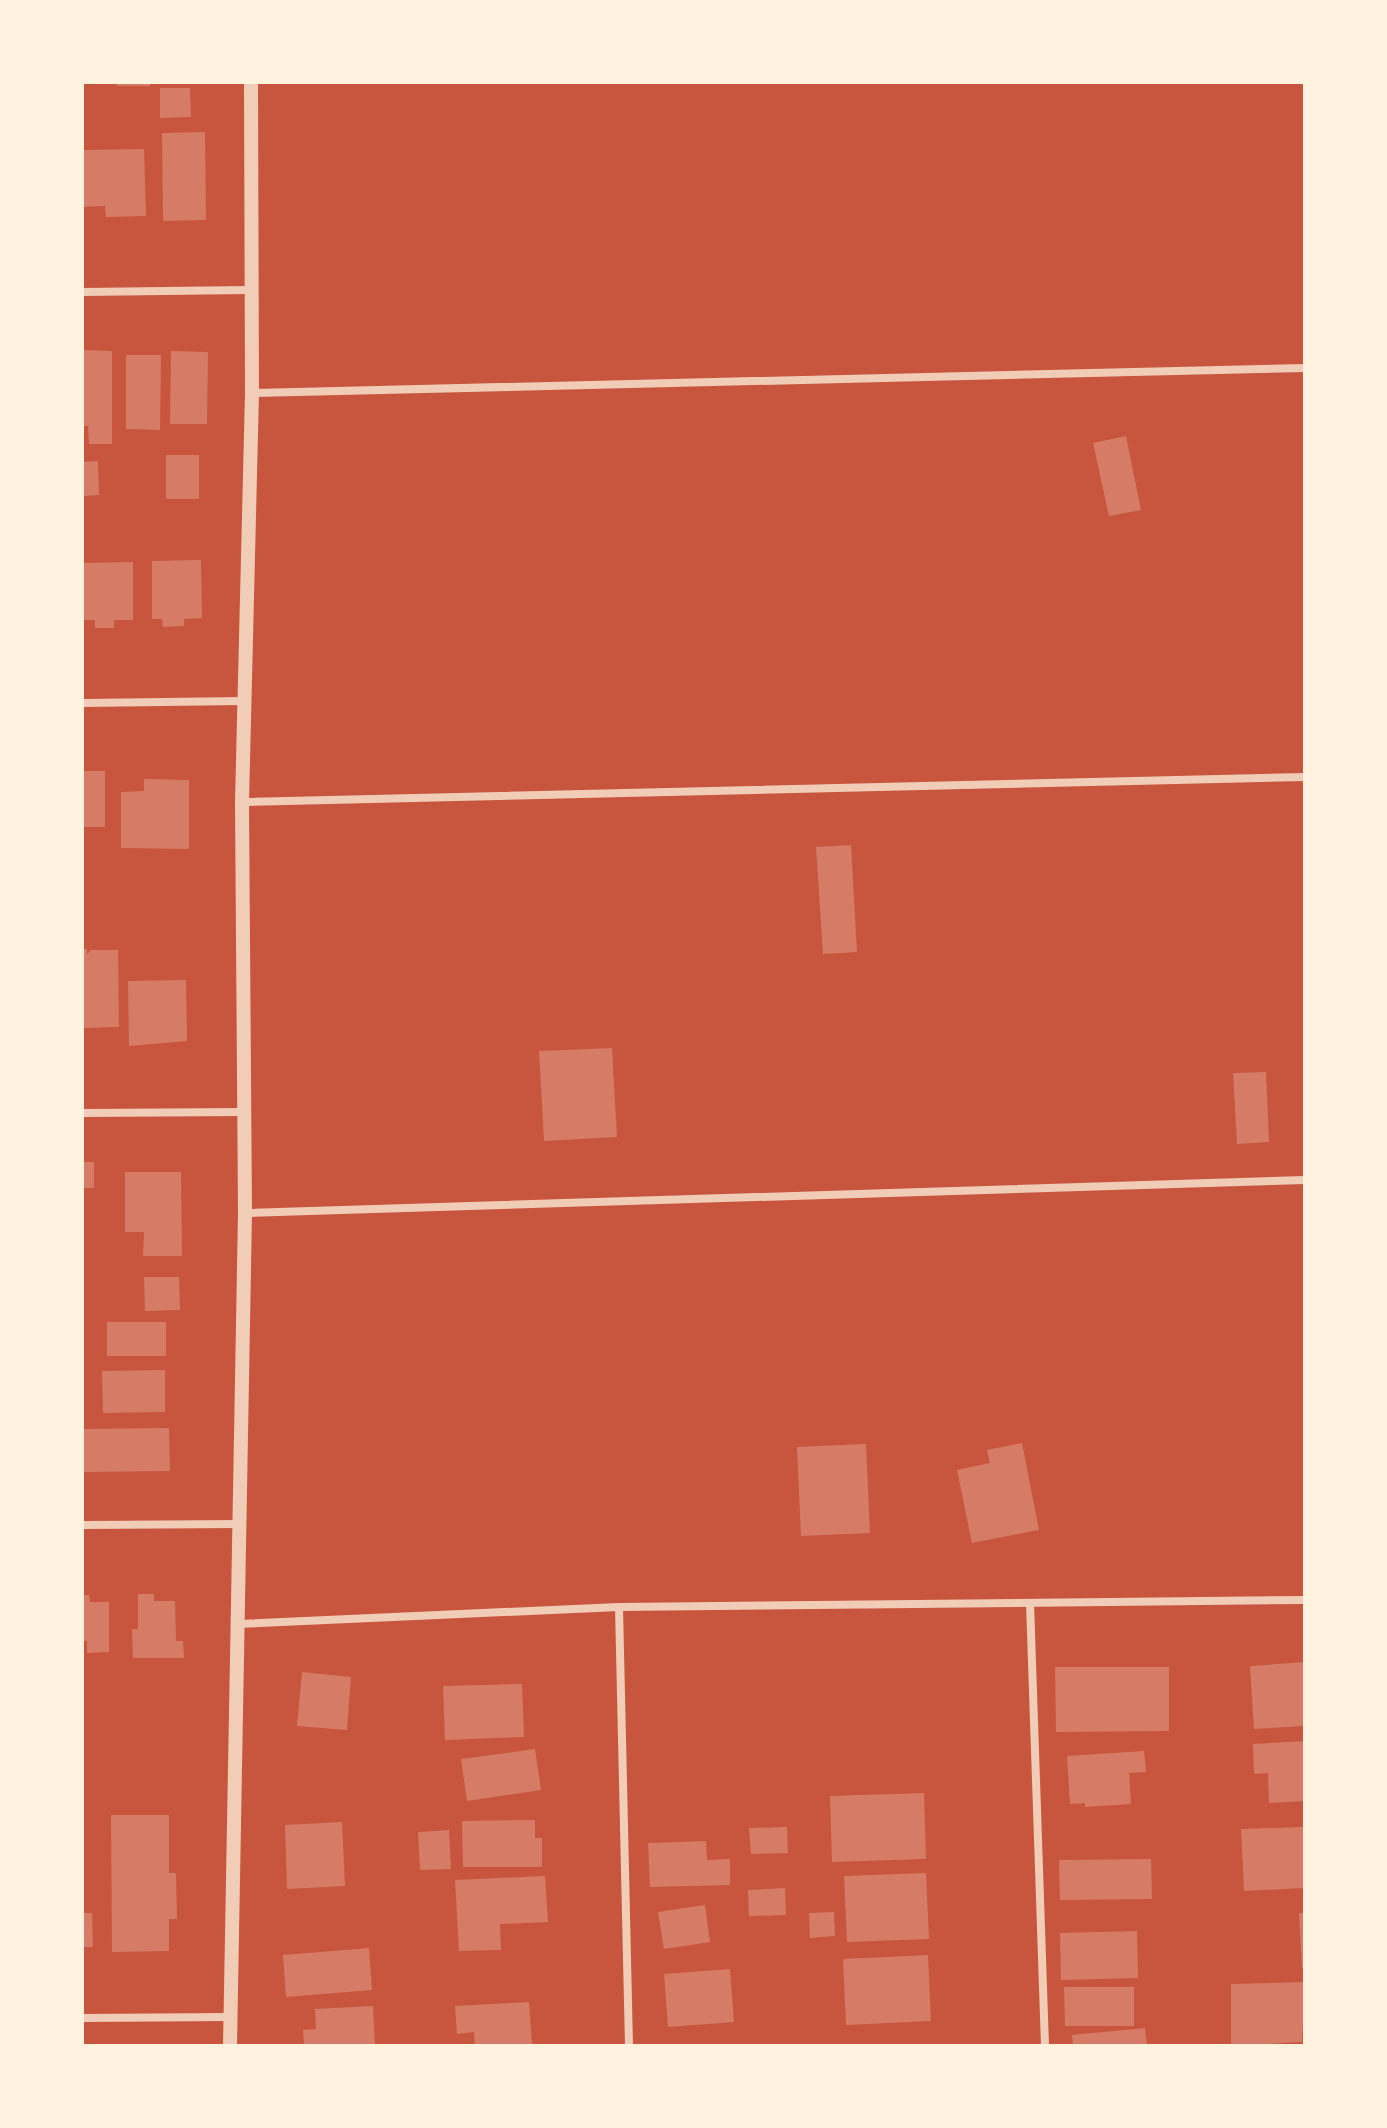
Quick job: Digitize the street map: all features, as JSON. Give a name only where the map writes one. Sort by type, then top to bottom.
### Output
[{"type":"street","points":[[230,2046],[245,1213],[242,802],[252,393],[249,290],[251,82]]},
{"type":"street","points":[[82,292],[249,290]]},
{"type":"street","points":[[252,393],[1305,368]]},
{"type":"street","points":[[82,703],[244,701]]},
{"type":"street","points":[[242,802],[1305,777]]},
{"type":"street","points":[[82,1113],[243,1112]]},
{"type":"street","points":[[245,1213],[1305,1180]]},
{"type":"street","points":[[82,1525],[241,1524]]},
{"type":"street","points":[[238,1624],[619,1607],[1305,1600]]},
{"type":"street","points":[[1030,1603],[1045,2046]]},
{"type":"street","points":[[619,1607],[629,2046]]},
{"type":"street","points":[[82,2018],[230,2017]]},
{"type":"building","points":[[117,82],[150,82],[150,86],[117,86]]},
{"type":"building","points":[[160,88],[190,88],[191,117],[160,118]]},
{"type":"building","points":[[205,132],[206,220],[163,221],[162,133]]},
{"type":"building","points":[[144,149],[146,216],[106,217],[105,206],[82,207],[82,150]]},
{"type":"building","points":[[82,350],[112,351],[112,444],[89,444],[88,426],[82,426]]},
{"type":"building","points":[[171,351],[208,352],[207,424],[170,424]]},
{"type":"building","points":[[126,355],[161,355],[160,430],[126,429]]},
{"type":"building","points":[[1126,436],[1141,510],[1109,516],[1093,443]]},
{"type":"building","points":[[166,455],[199,455],[199,499],[166,499]]},
{"type":"building","points":[[98,461],[99,495],[82,496],[82,462]]},
{"type":"building","points":[[201,560],[202,618],[184,619],[184,626],[163,627],[162,619],[152,619],[152,561]]},
{"type":"building","points":[[133,562],[133,620],[114,620],[114,628],[95,628],[95,620],[84,620],[84,563]]},
{"type":"building","points":[[82,771],[105,771],[105,827],[82,827]]},
{"type":"building","points":[[144,779],[189,780],[189,849],[121,848],[121,792],[144,791]]},
{"type":"building","points":[[851,845],[857,952],[823,954],[816,847]]},
{"type":"building","points":[[82,949],[87,949],[87,954],[91,950],[118,950],[119,1027],[82,1028]]},
{"type":"building","points":[[186,980],[187,1041],[129,1046],[128,981]]},
{"type":"building","points":[[612,1048],[617,1137],[544,1141],[539,1051]]},
{"type":"building","points":[[1266,1072],[1269,1142],[1237,1144],[1233,1073]]},
{"type":"building","points":[[82,1162],[94,1162],[94,1188],[82,1188]]},
{"type":"building","points":[[125,1172],[181,1172],[182,1256],[143,1256],[144,1232],[125,1232]]},
{"type":"building","points":[[144,1277],[179,1277],[180,1310],[145,1311]]},
{"type":"building","points":[[107,1322],[166,1322],[166,1356],[107,1356]]},
{"type":"building","points":[[165,1370],[165,1412],[103,1413],[102,1371]]},
{"type":"building","points":[[169,1428],[170,1471],[82,1472],[82,1429]]},
{"type":"building","points":[[1022,1443],[1039,1530],[972,1543],[957,1470],[990,1463],[987,1450]]},
{"type":"building","points":[[866,1444],[870,1533],[801,1536],[797,1447]]},
{"type":"building","points":[[138,1594],[154,1594],[154,1601],[175,1601],[176,1641],[183,1641],[184,1658],[133,1658],[132,1629],[138,1629]]},
{"type":"building","points":[[82,1595],[89,1595],[90,1602],[109,1602],[109,1652],[87,1653],[87,1641],[82,1641]]},
{"type":"building","points":[[1305,1662],[1305,1726],[1254,1729],[1250,1666]]},
{"type":"building","points":[[1055,1667],[1169,1667],[1169,1731],[1056,1732]]},
{"type":"building","points":[[302,1672],[351,1677],[347,1730],[297,1726]]},
{"type":"building","points":[[522,1684],[524,1737],[445,1740],[443,1686]]},
{"type":"building","points":[[1305,1741],[1305,1801],[1269,1803],[1268,1773],[1254,1774],[1253,1744]]},
{"type":"building","points":[[535,1749],[541,1790],[467,1801],[461,1759]]},
{"type":"building","points":[[1144,1751],[1146,1772],[1129,1773],[1131,1804],[1085,1807],[1085,1803],[1070,1804],[1067,1756]]},
{"type":"building","points":[[924,1793],[926,1859],[832,1862],[830,1796]]},
{"type":"building","points":[[111,1815],[169,1815],[169,1873],[176,1873],[177,1919],[169,1919],[169,1951],[112,1952]]},
{"type":"building","points":[[535,1820],[535,1838],[542,1838],[542,1867],[463,1867],[462,1821]]},
{"type":"building","points":[[342,1822],[345,1886],[287,1889],[285,1825]]},
{"type":"building","points":[[787,1827],[788,1853],[751,1854],[749,1828]]},
{"type":"building","points":[[1305,1827],[1305,1888],[1244,1891],[1241,1829]]},
{"type":"building","points":[[449,1830],[451,1869],[420,1870],[418,1832]]},
{"type":"building","points":[[706,1841],[707,1860],[730,1859],[730,1885],[650,1887],[648,1843]]},
{"type":"building","points":[[1151,1859],[1152,1899],[1060,1900],[1059,1860]]},
{"type":"building","points":[[926,1873],[929,1939],[847,1942],[844,1876]]},
{"type":"building","points":[[545,1876],[548,1922],[500,1924],[501,1950],[459,1951],[455,1880]]},
{"type":"building","points":[[785,1888],[786,1915],[749,1916],[748,1890]]},
{"type":"building","points":[[705,1905],[710,1942],[664,1949],[658,1912]]},
{"type":"building","points":[[834,1912],[835,1936],[810,1938],[809,1913]]},
{"type":"building","points":[[82,1913],[92,1913],[93,1947],[82,1947]]},
{"type":"building","points":[[1299,1913],[1305,1913],[1305,1968],[1302,1968]]},
{"type":"building","points":[[1137,1931],[1138,1978],[1061,1980],[1060,1933]]},
{"type":"building","points":[[369,1948],[372,1990],[286,1997],[283,1955]]},
{"type":"building","points":[[928,1955],[931,2021],[846,2025],[843,1959]]},
{"type":"building","points":[[730,1969],[734,2022],[668,2027],[664,1974]]},
{"type":"building","points":[[1305,1982],[1302,2042],[1231,2046],[1231,1984]]},
{"type":"building","points":[[1064,1987],[1134,1987],[1134,2026],[1065,2026]]},
{"type":"building","points":[[529,2002],[532,2046],[475,2046],[474,2032],[457,2034],[455,2006]]},
{"type":"building","points":[[373,2006],[375,2046],[304,2046],[303,2030],[316,2029],[315,2009]]},
{"type":"building","points":[[1145,2028],[1147,2046],[1073,2046],[1072,2035]]}]
